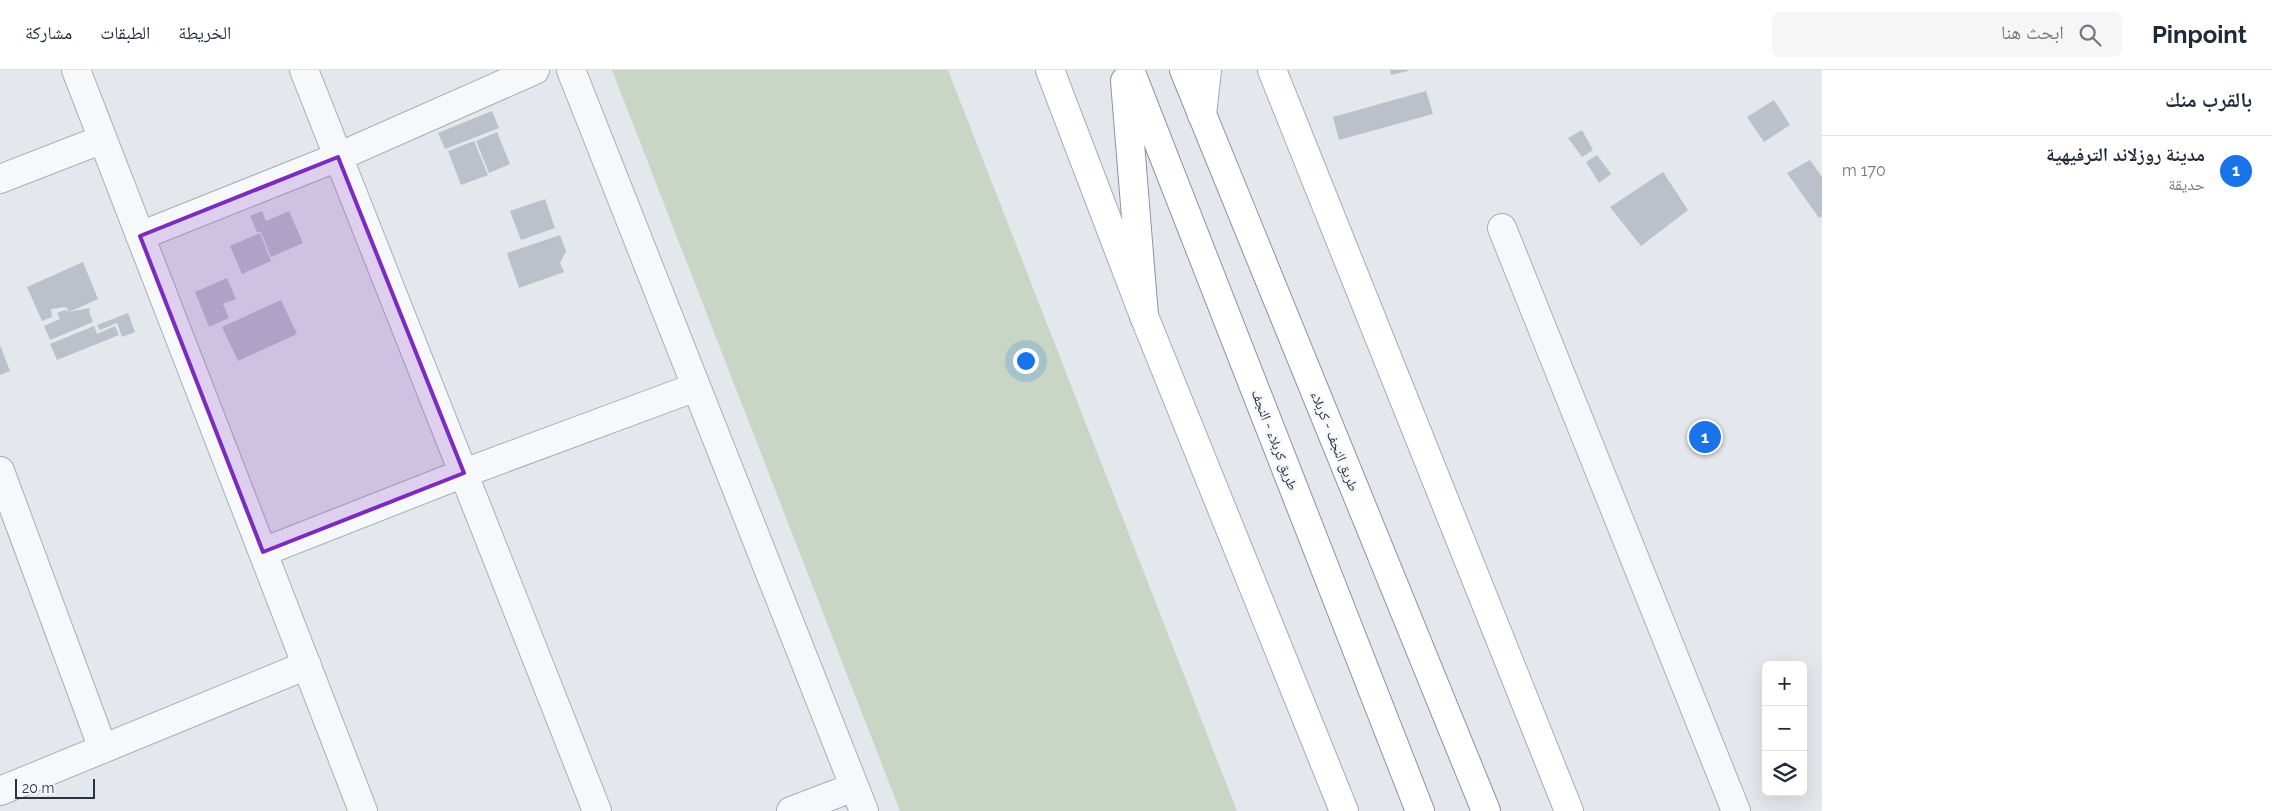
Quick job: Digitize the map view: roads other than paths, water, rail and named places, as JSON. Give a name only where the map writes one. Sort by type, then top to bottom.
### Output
[{"type":"main road","points":[[1050,70],[1144,316],[1344,811]]},
{"type":"main road","points":[[1124,70],[1144,316]]},
{"type":"main road","name":"طريق کربلاء - النجف","points":[[1130,70],[1420,811]]},
{"type":"main road","name":"طريق النجف - کربلاء","points":[[1184,70],[1486,811]]},
{"type":"main road","points":[[1202,115],[1207,70]]},
{"type":"main road","points":[[1272,70],[1569,811]]},
{"type":"street","points":[[76,70],[363,811]]},
{"type":"street","points":[[304,70],[597,811]]},
{"type":"street","points":[[140,236],[338,157],[534,70]]},
{"type":"street","points":[[571,70],[859,799],[791,811]]},
{"type":"street","points":[[0,179],[102,140]]},
{"type":"street","points":[[1502,228],[1736,811]]},
{"type":"street","points":[[263,552],[464,473],[696,387]]},
{"type":"street","points":[[0,471],[103,749]]},
{"type":"street","points":[[0,791],[307,666]]},
{"type":"place","name":"مدينة روزلاند الترفيهية","points":[[1705,437]]}]
